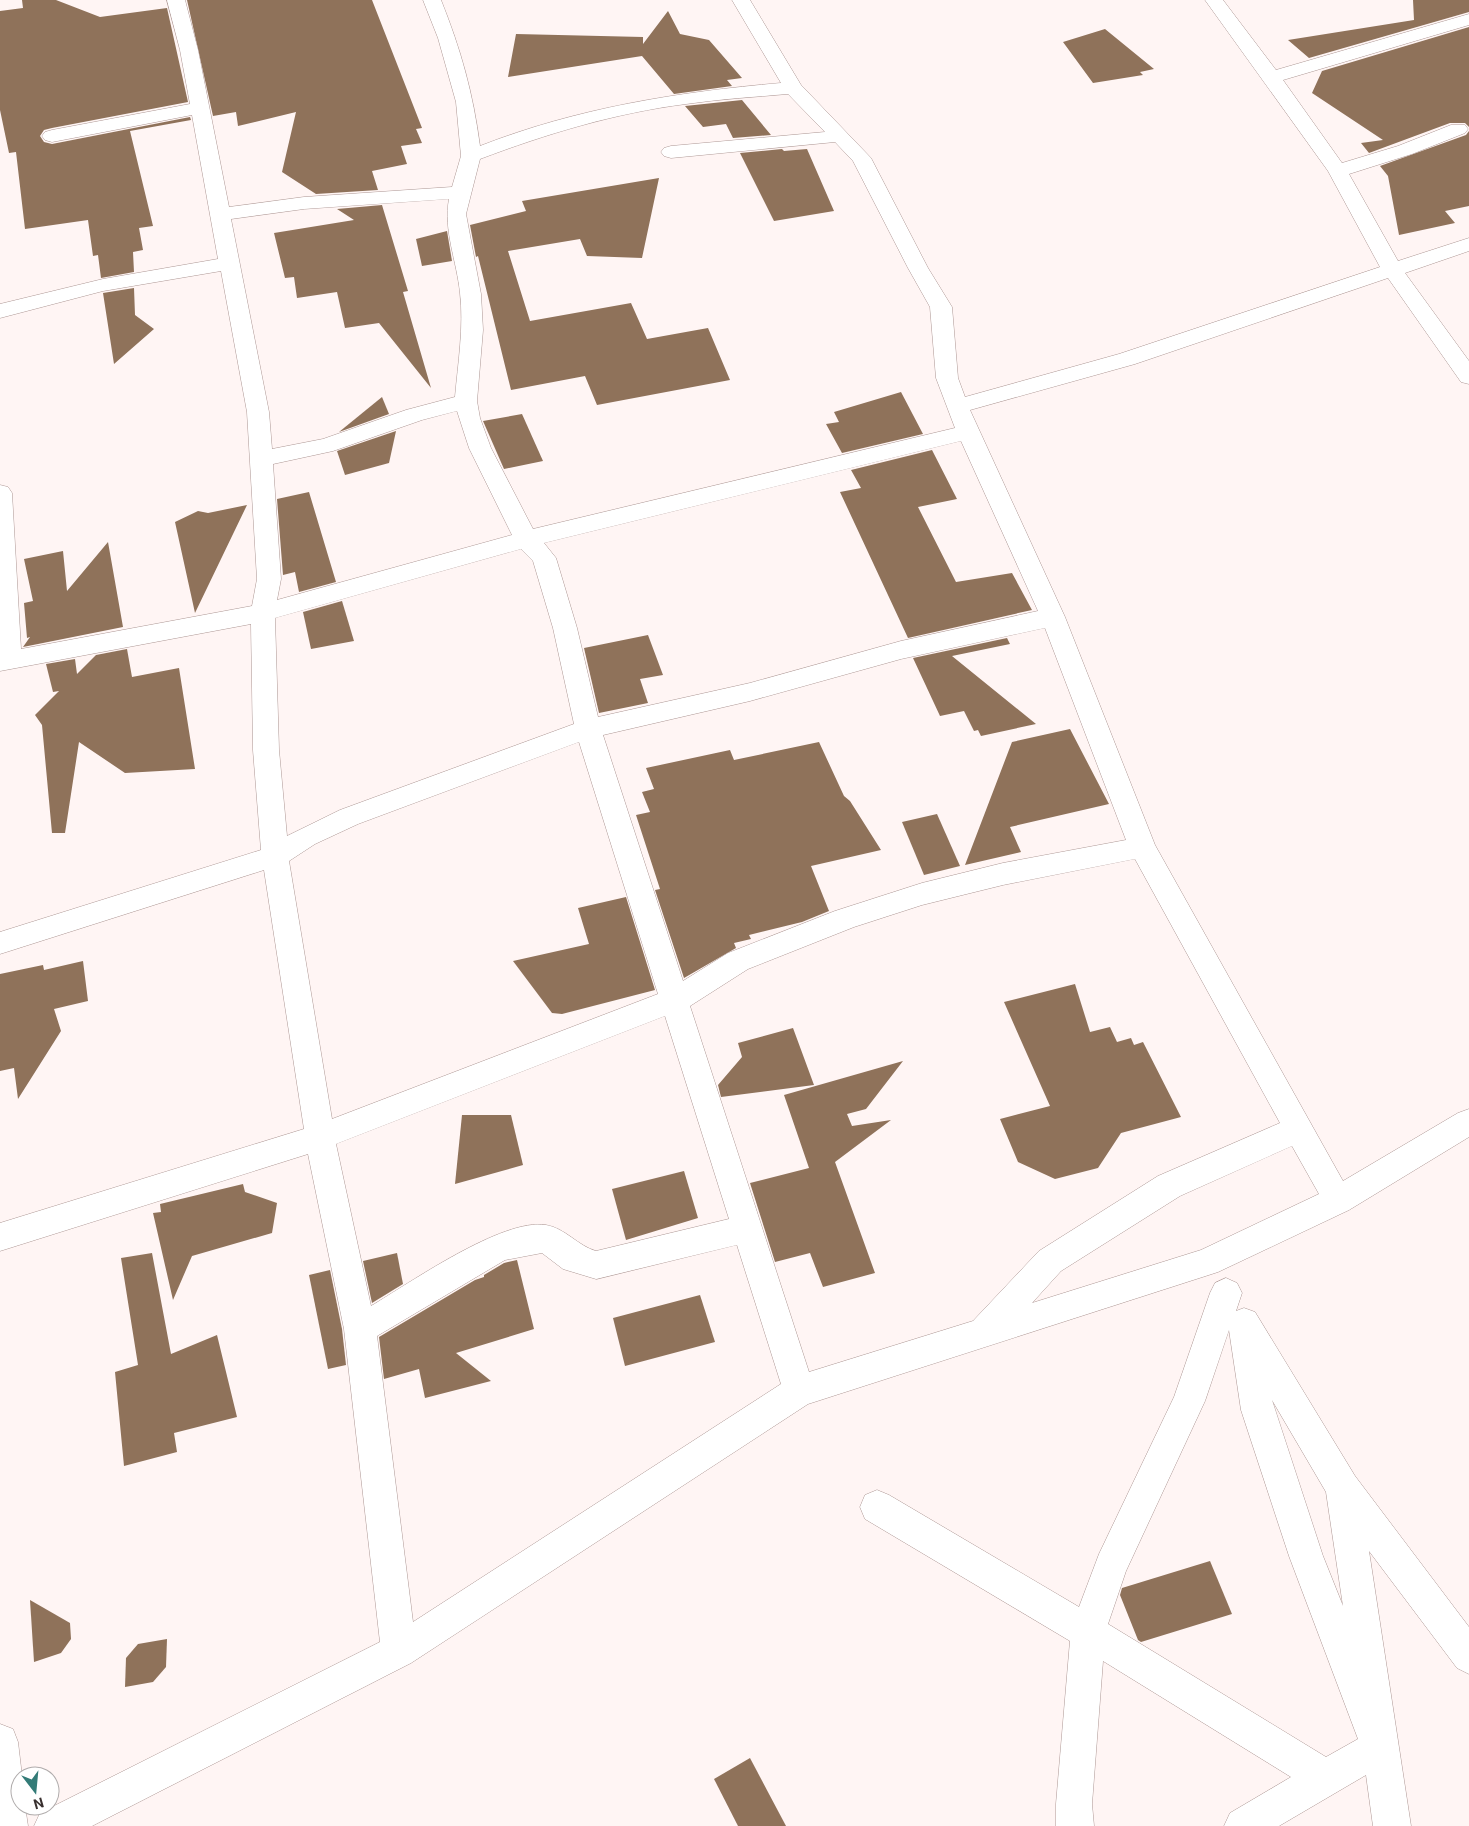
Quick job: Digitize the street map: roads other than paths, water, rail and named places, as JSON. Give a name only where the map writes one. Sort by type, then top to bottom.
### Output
[{"type":"street","points":[[176,0],[200,108],[228,263],[258,412],[269,579],[263,613],[266,676],[266,750],[275,856],[320,1137],[360,1329],[399,1651]]},
{"type":"street","points":[[432,0],[447,38],[465,102],[471,156],[460,192],[456,214],[471,294],[472,330],[466,401],[469,418],[480,448],[526,539],[544,558],[565,628],[588,729],[676,1000],[799,1391]]},
{"type":"street","points":[[726,0],[745,6],[793,88],[861,158],[918,268],[941,307],[947,378],[968,432],[1053,617],[1142,847],[1338,1200]]},
{"type":"street","points":[[1214,0],[1272,77],[1338,171],[1393,271],[1469,377]]},
{"type":"street","points":[[1272,77],[1469,20]]},
{"type":"street","points":[[471,156],[505,142],[651,104],[732,93],[793,88]]},
{"type":"street","points":[[52,136],[200,108]]},
{"type":"street","points":[[1338,171],[1405,150],[1458,129]]},
{"type":"street","points":[[672,152],[841,136]]},
{"type":"street","points":[[220,214],[304,203],[460,192]]},
{"type":"street","points":[[958,406],[1127,359],[1469,244]]},
{"type":"street","points":[[0,311],[103,285],[228,263]]},
{"type":"street","points":[[262,458],[325,446],[367,433],[414,415],[466,401]]},
{"type":"street","points":[[0,492],[5,661],[263,613],[526,539],[968,432]]},
{"type":"street","points":[[0,943],[275,856],[306,836],[349,817],[588,729],[750,692],[901,650],[1053,617]]},
{"type":"street","points":[[0,1237],[320,1137],[676,1000],[738,961],[845,919],[922,894],[1003,874],[1142,847]]},
{"type":"street","points":[[53,1826],[399,1651],[799,1391],[861,1373],[982,1332],[1207,1262],[1338,1200],[1469,1122]]},
{"type":"street","points":[[982,1332],[1050,1261],[1169,1186],[1298,1129]]},
{"type":"street","points":[[360,1329],[498,1248],[524,1241],[545,1239],[574,1259],[596,1265],[748,1228]]},
{"type":"street","points":[[1207,1262],[1343,1488],[1469,1656]]},
{"type":"street","points":[[1075,1826],[1074,1804],[1088,1632],[1111,1566],[1189,1401],[1226,1293]]},
{"type":"street","points":[[1244,1323],[1257,1410],[1306,1556],[1379,1747]]},
{"type":"street","points":[[1343,1488],[1379,1747],[1392,1826]]},
{"type":"street","points":[[876,1507],[1088,1632],[1326,1778]]},
{"type":"street","points":[[0,1742],[9,1826]]},
{"type":"street","points":[[1243,1826],[1379,1747]]}]
